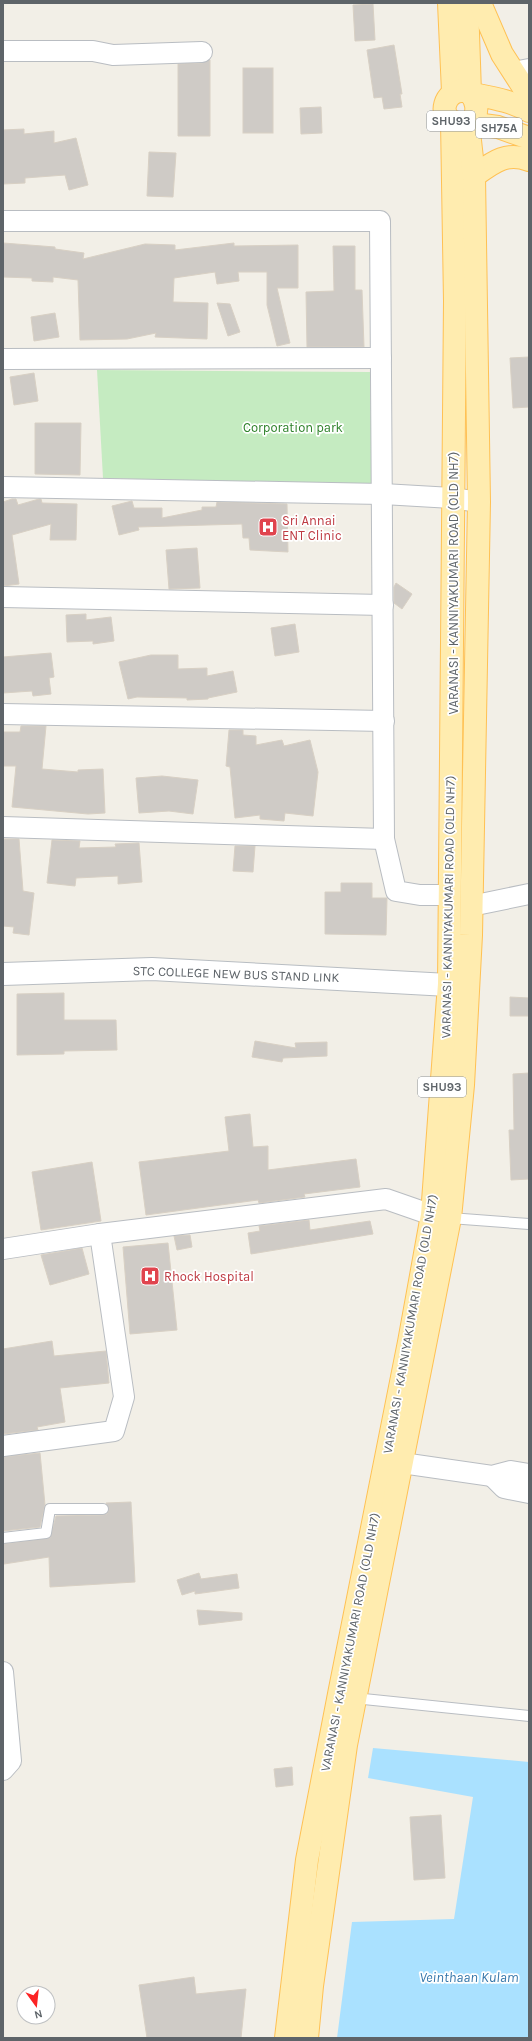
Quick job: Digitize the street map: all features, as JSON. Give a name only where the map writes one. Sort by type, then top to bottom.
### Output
[{"type":"main road","name":"VARANASI - KANNIYAKUMARI ROAD (OLD NH7)","points":[[449,3],[462,93]]},
{"type":"main road","name":"VARANASI - KANNIYAKUMARI ROAD (OLD NH7)","points":[[462,93],[467,3]]},
{"type":"main road","points":[[480,3],[497,42],[521,70],[529,96]]},
{"type":"main road","name":"VARANASI - KANNIYAKUMARI ROAD (OLD NH7)","points":[[462,93],[476,100],[477,110],[474,118],[460,122],[446,116],[444,106],[448,97],[462,93]]},
{"type":"main road","name":"SH75A","points":[[462,93],[515,103],[529,112]]},
{"type":"main road","name":"VARANASI - KANNIYAKUMARI ROAD (OLD NH7)","points":[[458,985],[471,906],[480,502],[474,176],[460,122]]},
{"type":"main road","name":"VARANASI - KANNIYAKUMARI ROAD (OLD NH7)","points":[[286,2038],[308,1860],[402,1463],[463,1085],[458,985],[449,895],[452,498],[460,122]]},
{"type":"main road","name":"SH75A","points":[[460,122],[498,127],[529,138]]},
{"type":"main road","points":[[474,176],[499,158],[522,157],[529,160]]},
{"type":"main road","name":"VARANASI - KANNIYAKUMARI ROAD (OLD NH7)","points":[[307,2038],[312,1986],[346,1745],[347,1696],[406,1358],[441,1217]]},
{"type":"street","points":[[3,51],[93,51],[113,55],[202,52]]},
{"type":"street","points":[[3,221],[380,221],[383,494],[384,839],[396,891],[420,895],[449,895]]},
{"type":"street","points":[[3,359],[382,358]]},
{"type":"street","points":[[3,487],[383,494],[452,498],[480,502]]},
{"type":"street","points":[[3,597],[383,605]]},
{"type":"street","points":[[3,714],[384,721]]},
{"type":"street","points":[[3,827],[384,839]]},
{"type":"street","points":[[471,906],[529,894]]},
{"type":"street","name":"STC COLLEGE NEW BUS STAND LINK","points":[[3,974],[152,969],[458,985]]},
{"type":"street","points":[[3,1249],[100,1234],[386,1199],[441,1217]]},
{"type":"street","points":[[3,1446],[114,1431],[124,1397],[100,1234]]},
{"type":"street","points":[[402,1463],[492,1476],[511,1471],[529,1474]]},
{"type":"street","points":[[492,1476],[504,1488],[529,1493]]},
{"type":"street","points":[[3,1672],[11,1762],[3,1770]]},
{"type":"lane","points":[[441,1217],[529,1224]]},
{"type":"lane","points":[[3,1538],[46,1533],[50,1509],[103,1509]]},
{"type":"lane","points":[[347,1696],[529,1716]]},
{"type":"green space","name":"Corporation park","points":[[97,370],[370,372],[372,486],[103,478]]},
{"type":"water","name":"Veinthaan Kulam","points":[[373,1748],[529,1762],[529,2038],[337,2038],[352,1922],[454,1919],[473,1797],[368,1778]]},
{"type":"building","points":[[373,4],[375,40],[355,41],[353,5]]},
{"type":"building","points":[[394,45],[402,94],[400,94],[402,107],[384,109],[382,97],[374,98],[367,50]]},
{"type":"building","points":[[210,60],[210,136],[178,136],[178,64],[202,63]]},
{"type":"building","points":[[243,68],[273,68],[273,133],[243,133]]},
{"type":"building","points":[[321,107],[322,133],[301,134],[300,108]]},
{"type":"building","points":[[24,129],[24,134],[54,131],[54,143],[76,138],[88,185],[69,190],[65,175],[25,178],[25,183],[3,184],[3,130]]},
{"type":"building","points":[[149,152],[176,153],[173,197],[147,196]]},
{"type":"building","points":[[3,243],[55,247],[55,249],[84,253],[83,259],[145,244],[175,245],[175,250],[234,243],[234,246],[298,245],[298,288],[277,288],[290,343],[277,346],[267,305],[267,272],[238,272],[239,281],[217,284],[215,272],[174,278],[173,302],[208,303],[207,339],[155,337],[156,333],[127,339],[80,340],[78,280],[53,277],[53,282],[32,281],[32,278],[3,277]]},
{"type":"building","points":[[333,246],[355,246],[355,290],[362,290],[364,347],[307,347],[306,292],[334,291]]},
{"type":"building","points":[[217,303],[230,304],[240,332],[228,336]]},
{"type":"building","points":[[55,313],[59,337],[34,341],[31,317]]},
{"type":"building","points":[[529,357],[529,407],[513,408],[510,358]]},
{"type":"building","points":[[34,373],[38,401],[14,405],[10,377]]},
{"type":"building","points":[[35,423],[81,423],[80,475],[35,474]]},
{"type":"building","points":[[16,499],[18,505],[39,499],[41,499],[42,503],[77,504],[76,540],[50,540],[51,524],[12,535],[19,584],[3,586],[3,502]]},
{"type":"building","points":[[132,501],[134,508],[162,508],[162,518],[202,510],[202,507],[216,507],[217,502],[287,504],[288,552],[250,550],[249,538],[243,538],[242,524],[138,527],[139,530],[119,535],[112,506]]},
{"type":"building","points":[[197,548],[200,588],[169,589],[166,550]]},
{"type":"building","points":[[396,583],[412,594],[402,609],[394,603],[394,587]]},
{"type":"building","points":[[86,614],[86,620],[111,617],[114,641],[93,644],[93,641],[67,642],[66,615]]},
{"type":"building","points":[[295,624],[299,652],[275,656],[271,628]]},
{"type":"building","points":[[51,653],[54,677],[49,678],[51,694],[33,696],[32,691],[3,693],[3,657]]},
{"type":"building","points":[[151,655],[178,655],[178,669],[207,668],[207,676],[233,671],[237,692],[208,699],[187,700],[187,698],[137,697],[128,699],[119,662]]},
{"type":"building","points":[[21,726],[46,726],[42,769],[78,772],[78,770],[103,769],[105,813],[88,814],[12,807],[16,766],[3,766],[3,732],[20,732]]},
{"type":"building","points":[[229,730],[243,730],[243,735],[256,736],[256,745],[282,740],[284,746],[310,740],[318,772],[313,816],[285,813],[284,821],[260,819],[260,815],[235,818],[230,767],[226,766]]},
{"type":"building","points":[[162,776],[198,780],[193,814],[169,811],[139,813],[136,778]]},
{"type":"building","points":[[3,839],[19,839],[23,891],[34,893],[29,935],[13,933],[14,927],[3,926]]},
{"type":"building","points":[[52,840],[80,841],[79,848],[116,847],[115,844],[139,843],[142,882],[118,884],[118,876],[76,878],[75,886],[47,883]]},
{"type":"building","points":[[235,846],[255,846],[253,872],[233,871]]},
{"type":"building","points":[[341,883],[372,883],[372,898],[387,898],[386,935],[325,934],[325,892],[341,892]]},
{"type":"building","points":[[64,993],[64,1020],[116,1020],[117,1050],[64,1051],[64,1054],[17,1055],[17,994]]},
{"type":"building","points":[[510,997],[529,998],[529,1016],[510,1016]]},
{"type":"building","points":[[255,1041],[296,1048],[295,1043],[327,1042],[327,1056],[283,1058],[282,1062],[252,1057]]},
{"type":"building","points":[[529,1073],[529,1179],[511,1180],[509,1130],[514,1130],[513,1074]]},
{"type":"building","points":[[250,1114],[253,1147],[268,1146],[268,1170],[356,1159],[360,1187],[304,1194],[305,1197],[259,1203],[258,1200],[146,1215],[139,1162],[229,1151],[225,1117]]},
{"type":"building","points":[[92,1162],[101,1221],[41,1230],[32,1172]]},
{"type":"building","points":[[309,1220],[310,1230],[370,1221],[373,1234],[251,1254],[248,1233],[260,1231],[259,1226]]},
{"type":"building","points":[[190,1235],[192,1247],[177,1250],[174,1236]]},
{"type":"building","points":[[168,1243],[177,1330],[130,1334],[123,1247]]},
{"type":"building","points":[[82,1248],[89,1274],[50,1285],[41,1255]]},
{"type":"building","points":[[52,1341],[54,1356],[106,1351],[109,1383],[60,1388],[65,1422],[37,1427],[38,1430],[3,1434],[3,1349]]},
{"type":"building","points":[[40,1453],[45,1505],[40,1527],[3,1531],[3,1457]]},
{"type":"building","points":[[131,1502],[135,1582],[50,1587],[49,1557],[4,1564],[3,1544],[50,1538],[56,1516],[103,1515],[107,1514],[109,1509],[106,1503]]},
{"type":"building","points":[[199,1573],[201,1579],[237,1574],[239,1588],[195,1594],[195,1591],[182,1595],[177,1580]]},
{"type":"building","points":[[197,1610],[242,1613],[242,1620],[199,1625]]},
{"type":"building","points":[[292,1767],[293,1785],[276,1787],[274,1769]]},
{"type":"building","points":[[441,1815],[445,1878],[414,1880],[410,1817]]},
{"type":"building","points":[[194,1977],[196,1994],[246,1989],[241,2038],[147,2038],[139,1985]]},
{"type":"place","name":"Sri Annai ENT Clinic","points":[[268,527]]},
{"type":"place","name":"Rhock Hospital","points":[[150,1276]]}]
